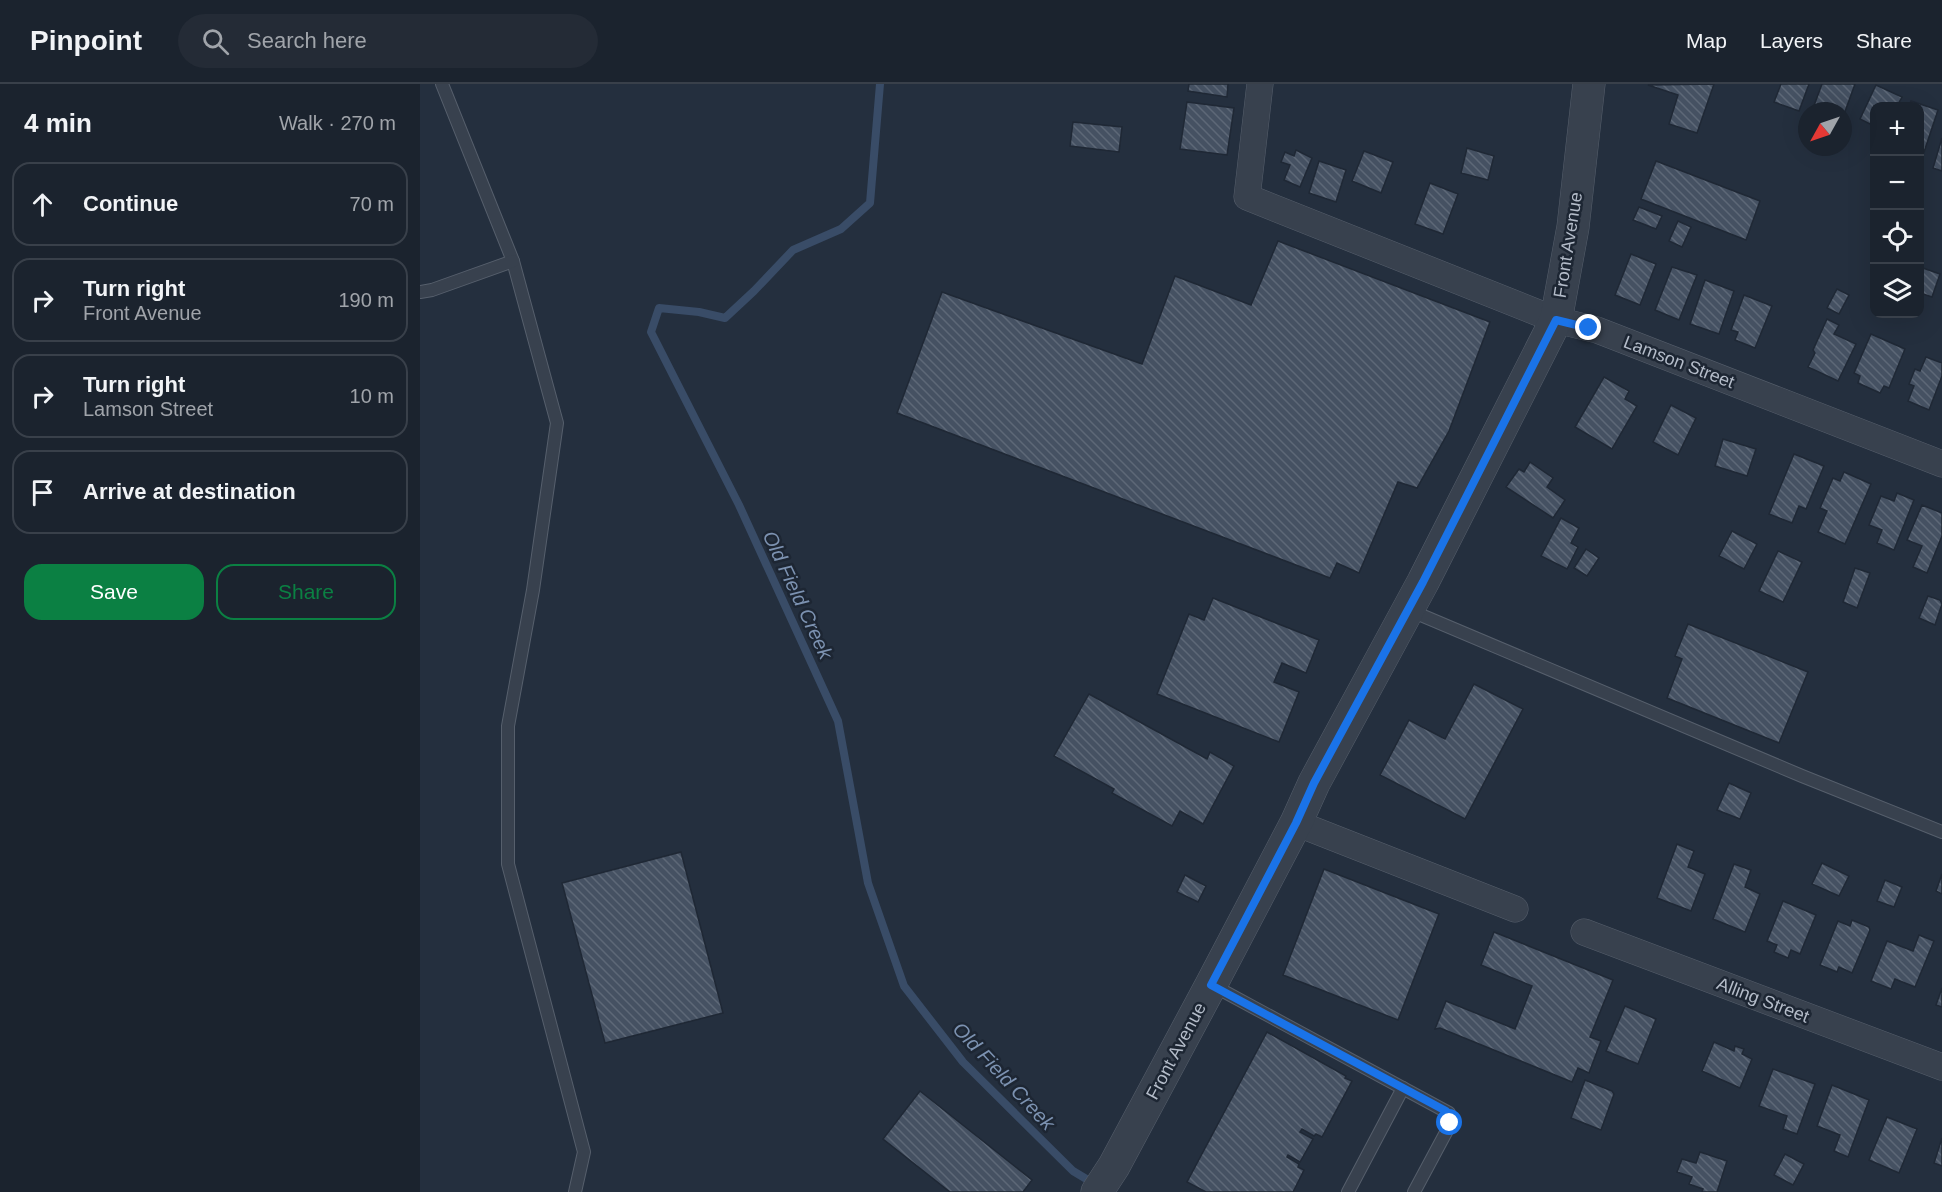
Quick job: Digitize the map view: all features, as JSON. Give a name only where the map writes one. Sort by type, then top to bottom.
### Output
[{"type":"street","name":"Lamson Street","points":[[1260,84],[1247,197],[1556,320],[1597,330],[1942,464]]},
{"type":"street","name":"Front Avenue","points":[[1097,1192],[1114,1166],[1211,985],[1296,823],[1314,783],[1408,610],[1556,320],[1573,227],[1589,84]]},
{"type":"street","points":[[1296,823],[1515,909]]},
{"type":"street","name":"Alling Street","points":[[1584,932],[1942,1067]]},
{"type":"lane","points":[[442,84],[513,261],[557,423],[533,590],[508,726],[508,864],[584,1152],[575,1192]]},
{"type":"lane","points":[[420,292],[432,291],[513,261]]},
{"type":"lane","points":[[1408,610],[1802,776],[1942,832]]},
{"type":"lane","points":[[1211,985],[1446,1111],[1452,1120],[1414,1192]]},
{"type":"lane","points":[[1348,1192],[1403,1088]]},
{"type":"building","points":[[1189,84],[1228,84],[1227,97],[1188,91]]},
{"type":"building","points":[[1714,84],[1697,133],[1669,124],[1678,95],[1648,85]]},
{"type":"building","points":[[1781,84],[1809,84],[1802,102],[1798,102],[1798,111],[1774,102]]},
{"type":"building","points":[[1822,84],[1855,84],[1848,102],[1815,102]]},
{"type":"building","points":[[1876,85],[1902,97],[1899,102],[1870,102],[1870,124],[1860,119]]},
{"type":"building","points":[[1187,102],[1234,108],[1227,155],[1180,149]]},
{"type":"building","points":[[1924,105],[1938,110],[1924,152]]},
{"type":"building","points":[[1073,122],[1122,127],[1119,152],[1070,146]]},
{"type":"building","points":[[1942,138],[1942,171],[1933,168]]},
{"type":"building","points":[[1467,148],[1494,156],[1488,180],[1461,173]]},
{"type":"building","points":[[1296,150],[1312,158],[1300,187],[1284,180],[1290,165],[1281,162],[1285,152],[1294,156]]},
{"type":"building","points":[[1364,151],[1393,162],[1381,193],[1352,181]]},
{"type":"building","points":[[1319,161],[1346,170],[1336,202],[1309,193]]},
{"type":"building","points":[[1656,161],[1760,201],[1746,240],[1641,199]]},
{"type":"building","points":[[1430,183],[1458,194],[1443,234],[1415,224]]},
{"type":"building","points":[[1639,207],[1662,216],[1656,229],[1633,220]]},
{"type":"building","points":[[1678,221],[1691,227],[1682,247],[1669,241]]},
{"type":"building","points":[[1278,241],[1490,322],[1449,431],[1417,488],[1398,482],[1359,573],[1337,563],[1330,578],[897,413],[942,292],[1142,364],[1175,276],[1251,305]]},
{"type":"building","points":[[1631,254],[1656,264],[1640,305],[1615,295]]},
{"type":"building","points":[[1672,267],[1697,275],[1679,320],[1655,310]]},
{"type":"building","points":[[1924,268],[1940,274],[1932,297],[1924,294]]},
{"type":"building","points":[[1705,280],[1734,291],[1719,334],[1690,324]]},
{"type":"building","points":[[1837,289],[1849,295],[1839,314],[1827,308]]},
{"type":"building","points":[[1744,295],[1772,306],[1755,348],[1735,340],[1738,332],[1731,330]]},
{"type":"building","points":[[1827,319],[1839,325],[1834,334],[1856,344],[1838,381],[1808,367]]},
{"type":"building","points":[[1871,334],[1905,349],[1889,388],[1884,386],[1880,393],[1858,383],[1860,376],[1854,373]]},
{"type":"building","points":[[1926,357],[1942,363],[1942,376],[1929,410],[1908,401],[1914,386],[1909,384],[1915,369],[1920,371]]},
{"type":"building","points":[[1604,377],[1629,391],[1625,399],[1637,406],[1612,449],[1575,427]]},
{"type":"building","points":[[1671,405],[1696,418],[1678,455],[1653,442]]},
{"type":"building","points":[[1723,439],[1756,449],[1747,476],[1715,466]]},
{"type":"building","points":[[1794,454],[1824,466],[1806,509],[1799,506],[1792,523],[1769,514]]},
{"type":"building","points":[[1530,462],[1553,478],[1547,487],[1565,500],[1553,518],[1506,487],[1519,469],[1524,472]]},
{"type":"building","points":[[1844,472],[1871,484],[1845,544],[1818,532],[1827,511],[1820,508],[1833,478],[1840,481]]},
{"type":"building","points":[[1897,493],[1914,500],[1894,550],[1877,543],[1882,530],[1869,525],[1881,496],[1894,501]]},
{"type":"building","points":[[1922,505],[1942,513],[1942,536],[1927,573],[1913,567],[1922,546],[1907,540]]},
{"type":"building","points":[[1561,518],[1579,528],[1571,543],[1578,547],[1567,569],[1541,556]]},
{"type":"building","points":[[1732,531],[1757,544],[1744,569],[1719,556]]},
{"type":"building","points":[[1586,549],[1599,558],[1587,576],[1574,568]]},
{"type":"building","points":[[1778,551],[1802,562],[1783,602],[1759,591]]},
{"type":"building","points":[[1855,568],[1870,573],[1857,608],[1843,602]]},
{"type":"building","points":[[1928,596],[1940,600],[1942,604],[1935,625],[1919,618]]},
{"type":"building","points":[[1213,598],[1319,640],[1306,673],[1282,663],[1274,682],[1299,692],[1279,742],[1157,694],[1189,614],[1204,620]]},
{"type":"building","points":[[1688,624],[1808,672],[1779,743],[1667,698],[1682,659],[1675,656]]},
{"type":"building","points":[[1474,684],[1523,709],[1465,819],[1380,775],[1409,720],[1445,739]]},
{"type":"building","points":[[1089,694],[1207,759],[1210,752],[1234,766],[1203,824],[1180,811],[1172,826],[1112,793],[1114,789],[1054,756]]},
{"type":"building","points":[[1729,783],[1751,793],[1740,819],[1717,810]]},
{"type":"building","points":[[1677,844],[1694,851],[1688,867],[1705,874],[1691,911],[1657,898]]},
{"type":"building","points":[[681,852],[723,1013],[605,1043],[562,883]]},
{"type":"building","points":[[1822,863],[1849,876],[1839,896],[1812,884]]},
{"type":"building","points":[[1734,864],[1751,870],[1745,887],[1760,894],[1745,932],[1713,919]]},
{"type":"building","points":[[1324,869],[1439,914],[1398,1020],[1283,975]]},
{"type":"building","points":[[1942,874],[1942,894],[1936,891]]},
{"type":"building","points":[[1185,875],[1206,886],[1198,902],[1177,892]]},
{"type":"building","points":[[1885,880],[1902,887],[1894,907],[1877,901]]},
{"type":"building","points":[[1783,901],[1816,915],[1800,954],[1791,950],[1788,958],[1774,952],[1777,945],[1767,941]]},
{"type":"building","points":[[1852,920],[1869,927],[1870,930],[1852,973],[1839,967],[1837,972],[1820,965],[1838,921],[1850,926]]},
{"type":"building","points":[[1494,932],[1613,980],[1590,1037],[1601,1041],[1589,1073],[1578,1068],[1572,1082],[1440,1028],[1435,1029],[1446,1001],[1515,1029],[1532,986],[1481,965]]},
{"type":"building","points":[[1919,935],[1934,941],[1915,987],[1895,979],[1891,989],[1871,981],[1887,941],[1913,951]]},
{"type":"building","points":[[1942,988],[1942,1007],[1936,1005]]},
{"type":"building","points":[[1625,1006],[1656,1019],[1638,1064],[1606,1051]]},
{"type":"building","points":[[1267,1032],[1352,1081],[1322,1137],[1316,1134],[1314,1136],[1302,1129],[1300,1132],[1313,1139],[1300,1162],[1288,1155],[1287,1157],[1304,1170],[1293,1192],[1206,1192],[1187,1182]]},
{"type":"building","points":[[1714,1042],[1734,1051],[1735,1046],[1744,1049],[1742,1054],[1752,1059],[1740,1088],[1702,1071]]},
{"type":"building","points":[[1773,1069],[1815,1084],[1797,1134],[1783,1129],[1787,1116],[1759,1106]]},
{"type":"building","points":[[1585,1080],[1612,1091],[1614,1094],[1601,1130],[1571,1118]]},
{"type":"building","points":[[1832,1085],[1869,1100],[1848,1157],[1834,1151],[1840,1135],[1817,1126]]},
{"type":"building","points":[[920,1091],[1032,1180],[1023,1192],[950,1192],[883,1139]]},
{"type":"building","points":[[1887,1117],[1917,1129],[1899,1173],[1869,1160]]},
{"type":"building","points":[[1942,1138],[1942,1166],[1934,1163]]},
{"type":"building","points":[[1700,1152],[1727,1161],[1717,1192],[1702,1192],[1703,1189],[1689,1184],[1692,1177],[1677,1172],[1682,1159],[1696,1163]]},
{"type":"building","points":[[1785,1154],[1804,1164],[1793,1185],[1774,1175]]},
{"type":"waterway","name":"Old Field Creek","points":[[880,84],[870,203],[841,229],[793,250],[725,318],[699,312],[659,308],[651,332],[739,505],[838,721],[868,883],[904,986],[963,1062],[1073,1171],[1093,1183]]},
{"type":"route","points":[[1450,1123],[1451,1116],[1446,1111],[1211,985],[1296,823],[1314,783],[1423,582],[1556,320],[1589,328]]}]
